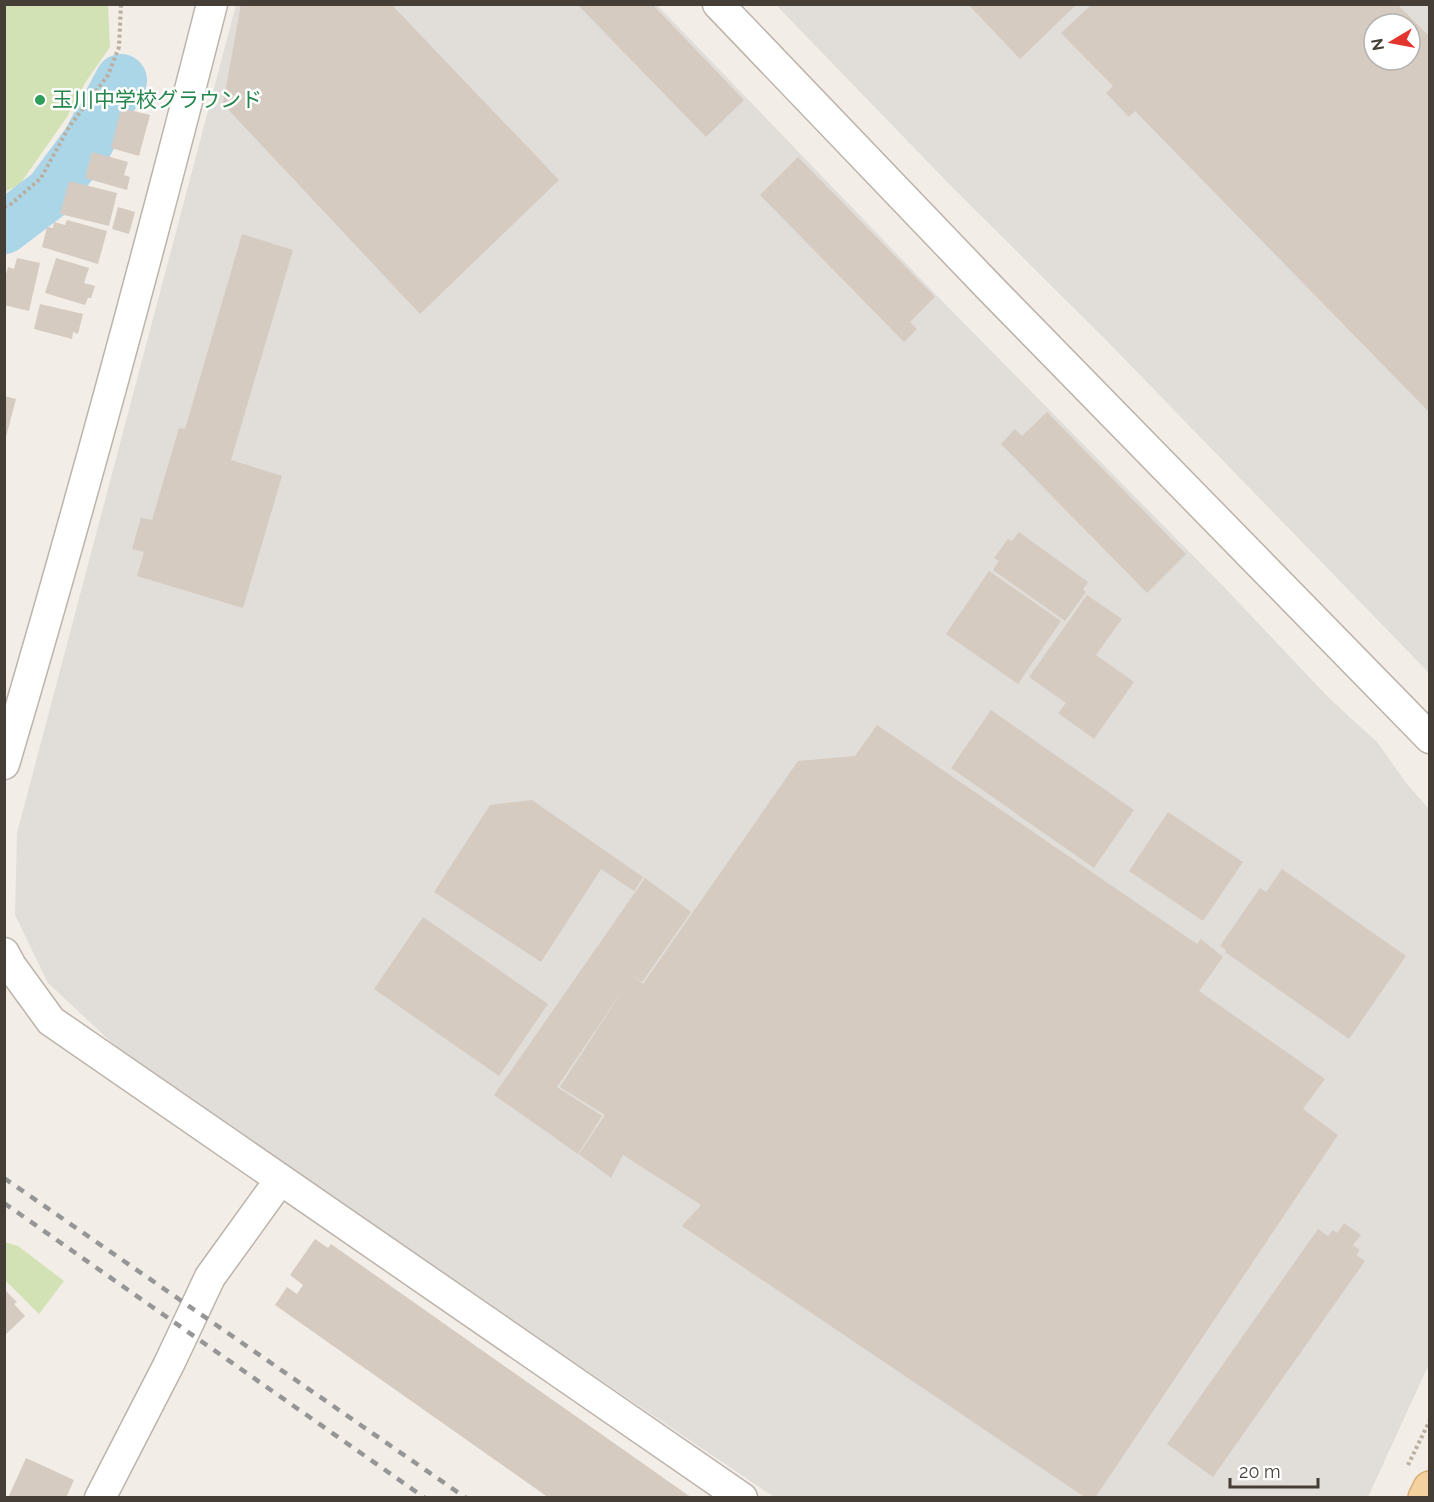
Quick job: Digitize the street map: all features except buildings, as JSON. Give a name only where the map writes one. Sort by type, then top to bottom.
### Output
[{"type":"main road","points":[[1418,1478],[1425,1497]]},
{"type":"street","points":[[4,764],[95,450],[158,218],[212,4]]},
{"type":"street","points":[[718,4],[989,287],[1430,738]]},
{"type":"street","points":[[4,953],[51,1021],[742,1497]]},
{"type":"street","points":[[100,1497],[169,1364],[210,1277],[280,1179]]},
{"type":"path","points":[[4,207],[11,204],[41,178],[69,127],[108,75],[119,47],[121,4]]},
{"type":"path","points":[[1418,1478],[1430,1420]]},
{"type":"shaded area","points":[[236,5],[657,5],[945,304],[1222,585],[1330,699],[1377,742],[1407,784],[1429,809],[1429,1364],[1368,1497],[774,1497],[181,1097],[110,1041],[48,983],[15,915],[17,833]]},
{"type":"shaded area","points":[[776,5],[1429,5],[1429,673],[1107,341],[952,187]]},
{"type":"green space","name":"玉川中学校グラウンド","points":[[5,4],[108,5],[110,47],[85,83],[67,117],[20,184],[5,192]]},
{"type":"green space","points":[[4,1242],[18,1246],[64,1281],[39,1314],[5,1280]]},
{"type":"waterway","points":[[4,228],[50,193],[88,142],[121,80]]},
{"type":"railway","points":[[4,1178],[466,1498]]},
{"type":"railway","points":[[4,1203],[425,1498]]},
{"type":"place","name":"玉川中学校グラウンド","points":[[40,100]]}]
